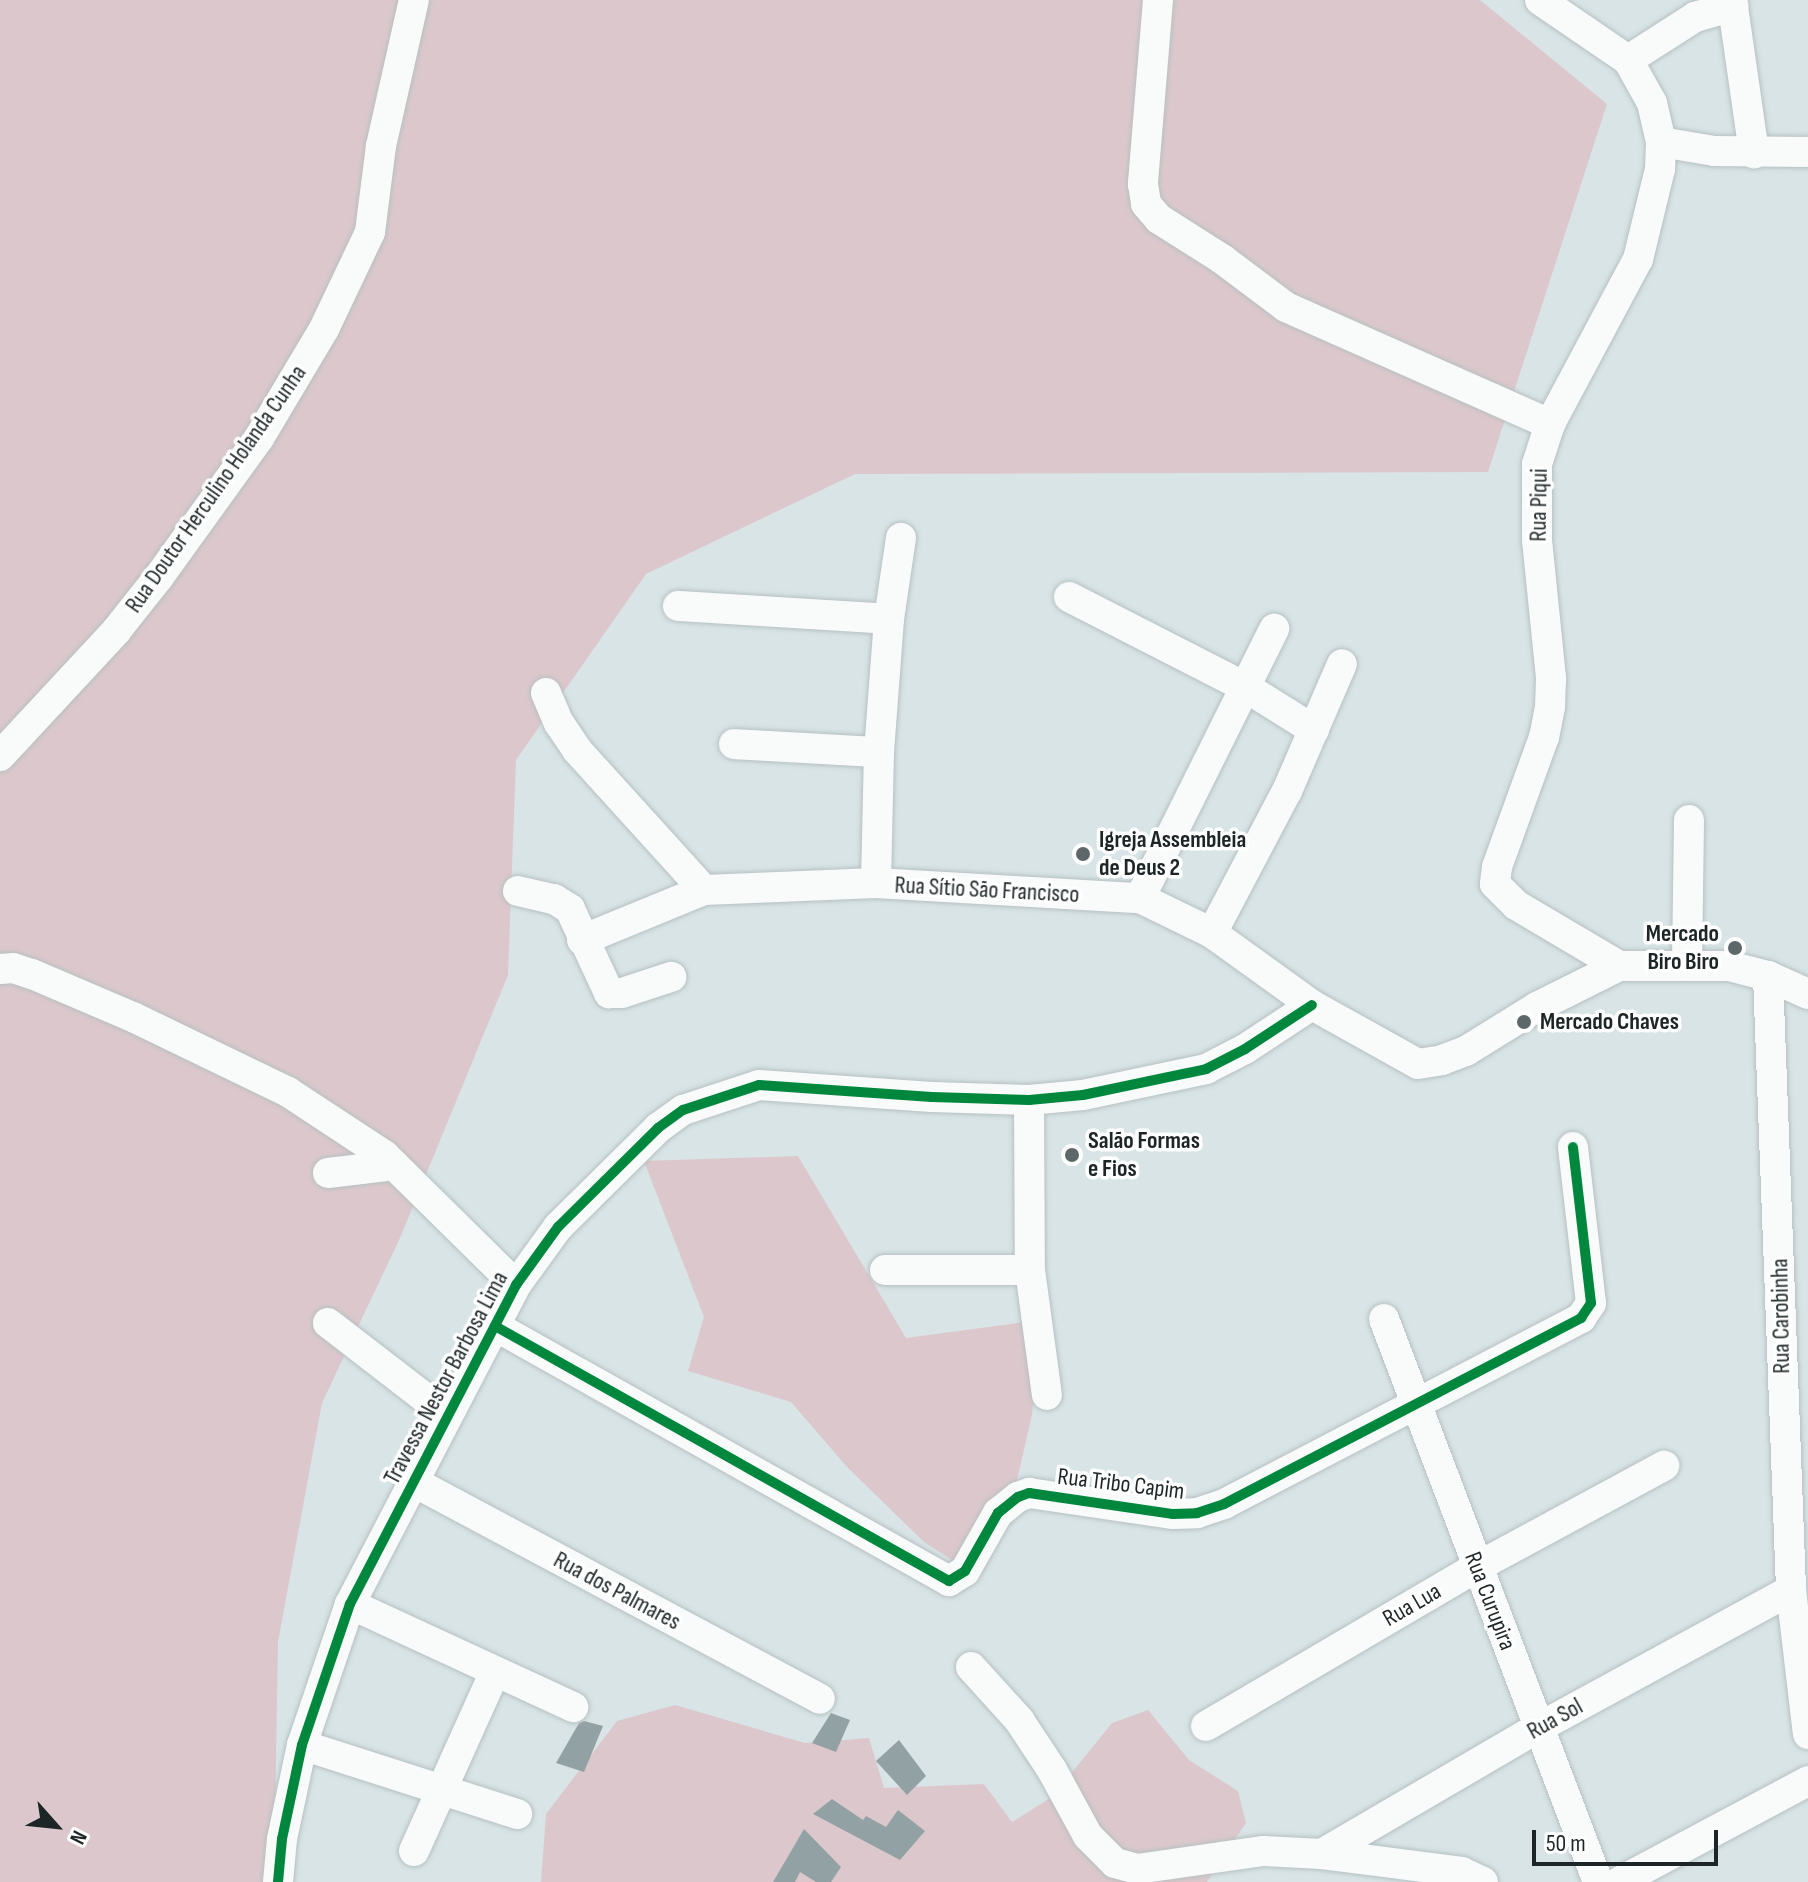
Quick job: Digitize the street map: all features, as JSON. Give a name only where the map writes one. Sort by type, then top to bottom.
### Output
[{"type":"street","name":"Rua Doutor Herculino Holanda Cunha","points":[[2,749],[96,654],[158,578],[259,438],[324,329],[370,232],[381,146],[414,0]]},
{"type":"street","points":[[1158,0],[1143,184],[1146,204],[1159,219],[1222,259],[1286,307],[1550,424]]},
{"type":"street","name":"Rua Piqui","points":[[1540,0],[1628,60],[1652,103],[1661,142],[1660,169],[1650,222],[1638,259],[1550,424],[1537,464],[1536,495],[1551,679],[1550,707],[1544,737],[1497,867],[1495,884],[1516,905],[1619,966]]},
{"type":"street","points":[[1628,60],[1689,9],[1733,3],[1754,153]]},
{"type":"street","points":[[1661,142],[1754,153],[1808,152]]},
{"type":"street","points":[[876,883],[879,752],[889,619],[901,538]]},
{"type":"street","points":[[1069,597],[1247,688],[1314,730]]},
{"type":"street","points":[[678,606],[889,619]]},
{"type":"street","points":[[1140,898],[1274,629]]},
{"type":"street","points":[[1212,933],[1266,835],[1342,664]]},
{"type":"street","points":[[546,693],[559,723],[577,750],[704,890]]},
{"type":"street","points":[[734,744],[879,752]]},
{"type":"street","points":[[1687,964],[1689,820]]},
{"type":"street","name":"Rua Sítio São Francisco","points":[[582,940],[704,890],[876,883],[1140,898],[1212,933],[1312,1005],[1418,1064],[1442,1060],[1466,1051],[1537,1007],[1619,966]]},
{"type":"street","points":[[518,891],[565,904],[605,989],[611,994],[671,977]]},
{"type":"street","points":[[1619,966],[1729,966],[1768,976],[1808,994]]},
{"type":"street","points":[[0,969],[13,968],[32,974],[122,1012],[288,1092],[395,1165],[516,1285]]},
{"type":"street","name":"Rua Carobinha","points":[[1768,976],[1791,1590],[1803,1656],[1808,1734]]},
{"type":"street","name":"Travessa Nestor Barbosa Lima","points":[[278,1882],[282,1839],[302,1745],[350,1604],[516,1285],[558,1227],[658,1128],[683,1110],[725,1093],[759,1085],[1029,1100],[1083,1095],[1206,1069],[1245,1049],[1312,1005]]},
{"type":"street","points":[[1029,1100],[1030,1270],[1047,1395]]},
{"type":"street","name":"Rua Tribo Capim","points":[[495,1326],[949,1581],[965,1571],[998,1513],[1018,1497],[1029,1493],[1173,1514],[1197,1513],[1224,1504],[1559,1331],[1587,1312],[1591,1303],[1573,1147]]},
{"type":"street","points":[[328,1173],[395,1165]]},
{"type":"street","points":[[885,1270],[1030,1270]]},
{"type":"street","name":"Rua Curupira","points":[[1384,1319],[1598,1882]]},
{"type":"street","points":[[328,1323],[447,1415]]},
{"type":"street","name":"Rua Lua","points":[[1206,1726],[1477,1567],[1664,1466]]},
{"type":"street","name":"Rua dos Palmares","points":[[414,1482],[820,1699]]},
{"type":"street","name":"Rua Sol","points":[[1322,1854],[1538,1728],[1791,1590]]},
{"type":"street","points":[[350,1604],[494,1674],[573,1707]]},
{"type":"street","points":[[971,1667],[1019,1720],[1052,1770],[1088,1836],[1115,1863],[1137,1869],[1264,1851],[1322,1854],[1462,1872],[1483,1882]]},
{"type":"street","points":[[414,1851],[494,1674]]},
{"type":"street","points":[[302,1745],[517,1814]]},
{"type":"street","points":[[1619,1882],[1808,1781]]},
{"type":"shaded area","points":[[0,0],[1480,0],[1607,104],[1488,472],[855,474],[646,574],[516,760],[508,975],[400,1238],[322,1403],[278,1642],[274,1882],[0,1882]]},
{"type":"shaded area","points":[[798,1156],[906,1338],[1041,1320],[1032,1415],[1012,1502],[968,1570],[924,1542],[847,1467],[791,1402],[688,1371],[704,1317],[644,1161]]},
{"type":"shaded area","points":[[675,1705],[805,1743],[869,1738],[884,1788],[984,1784],[1012,1822],[1052,1797],[1112,1723],[1148,1710],[1189,1760],[1238,1791],[1246,1823],[1207,1882],[541,1882],[546,1814],[617,1721]]},
{"type":"building","points":[[831,1713],[850,1720],[836,1752],[812,1743]]},
{"type":"building","points":[[584,1721],[603,1726],[584,1772],[556,1763],[579,1723]]},
{"type":"building","points":[[899,1740],[926,1776],[907,1795],[876,1761]]},
{"type":"building","points":[[832,1799],[863,1820],[866,1816],[886,1827],[898,1810],[925,1831],[900,1860],[813,1814]]},
{"type":"building","points":[[804,1829],[841,1867],[831,1882],[816,1882],[800,1872],[795,1882],[773,1882]]},
{"type":"cycle path","points":[[278,1882],[282,1839],[302,1745],[350,1604],[516,1285],[558,1227],[658,1128],[683,1110],[759,1085],[1029,1100],[1083,1095],[1206,1069],[1245,1049],[1312,1005]]},
{"type":"cycle path","points":[[495,1326],[949,1581],[965,1571],[998,1513],[1018,1497],[1029,1493],[1173,1514],[1197,1513],[1224,1504],[1581,1318],[1591,1303],[1573,1147]]},
{"type":"place","name":"Igreja Assembleia de Deus 2","points":[[1083,854]]},
{"type":"place","name":"Mercado Biro Biro","points":[[1735,948]]},
{"type":"place","name":"Mercado Chaves","points":[[1524,1022]]},
{"type":"place","name":"Salão Formas e Fios","points":[[1072,1155]]}]
